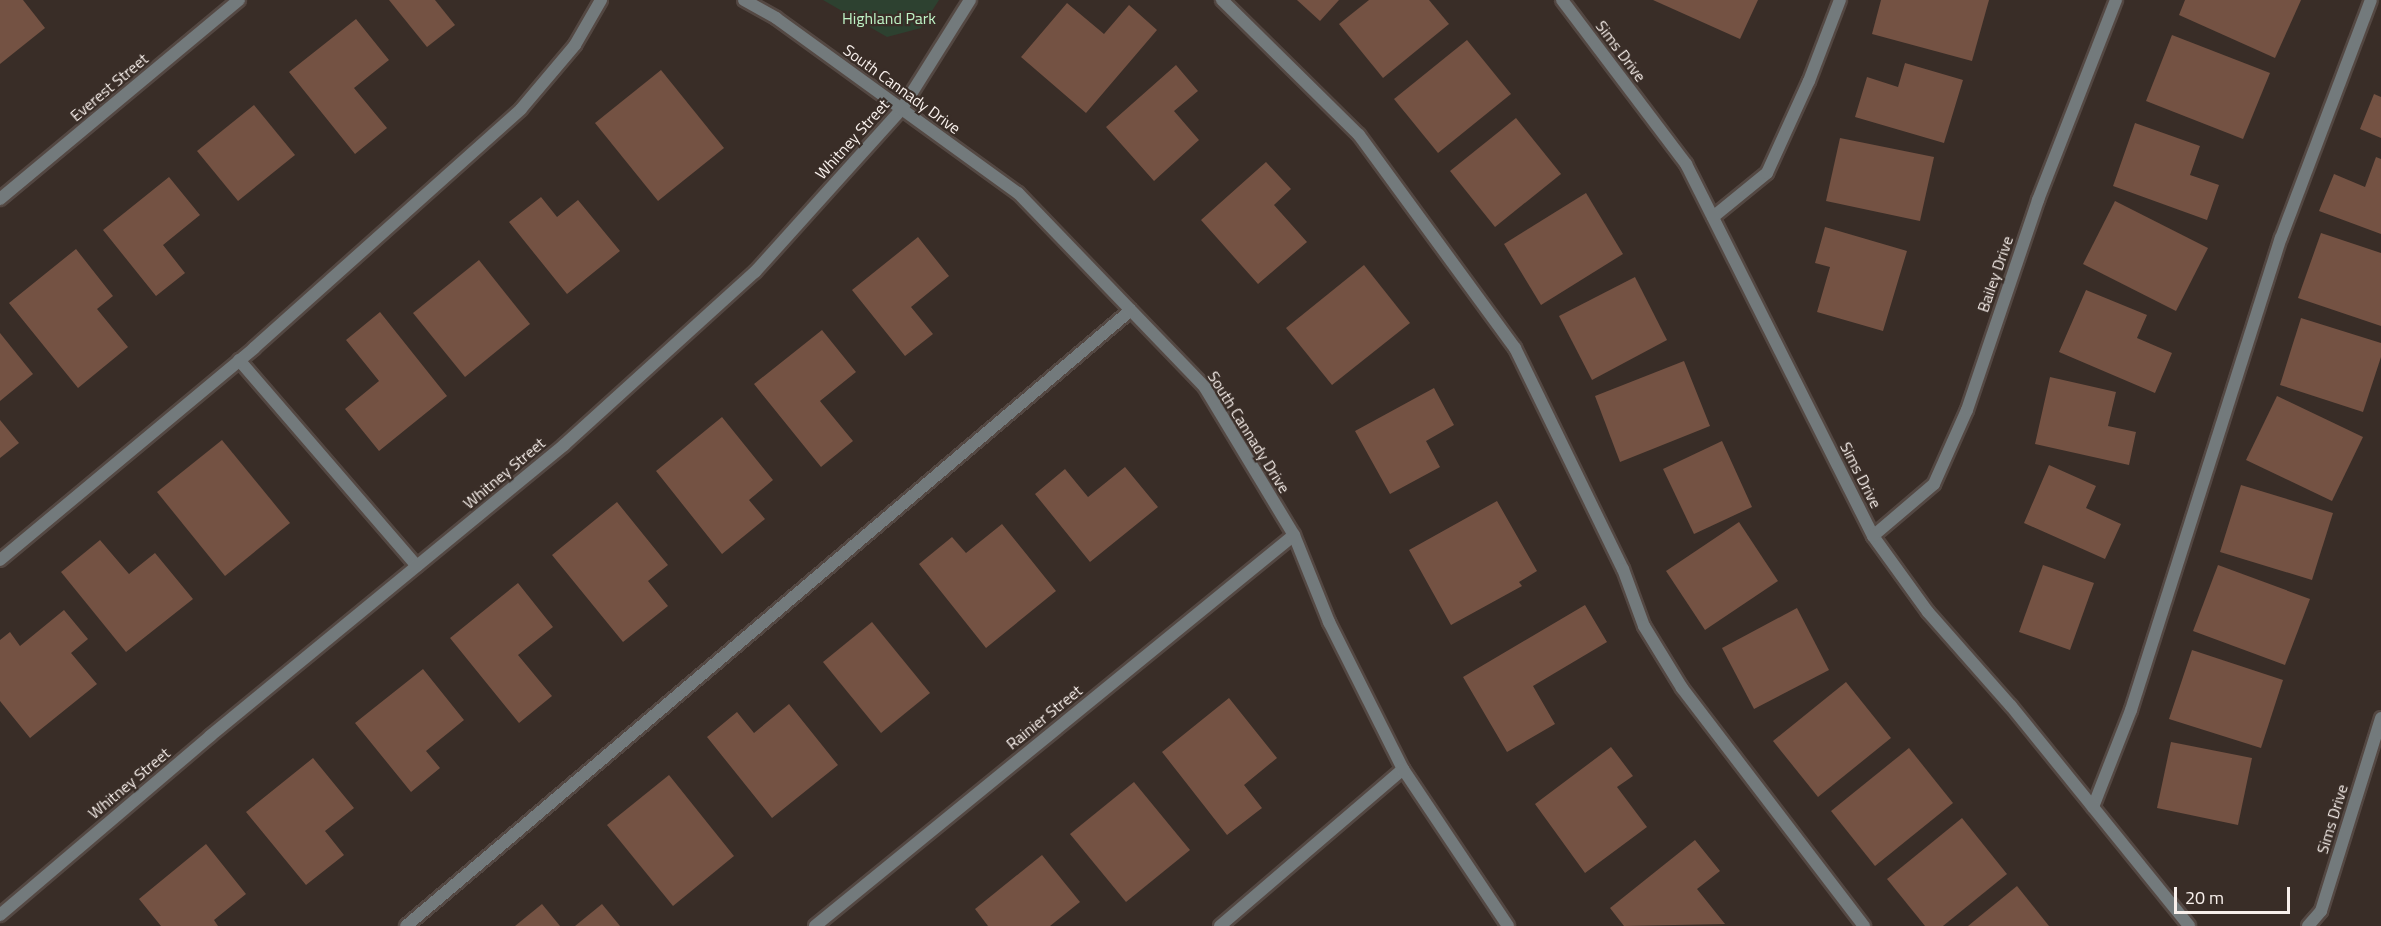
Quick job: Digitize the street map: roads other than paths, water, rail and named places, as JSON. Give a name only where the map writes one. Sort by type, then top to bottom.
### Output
[{"type":"street","name":"Everest Street","points":[[0,199],[239,0]]},
{"type":"street","points":[[0,560],[239,360],[521,109],[575,45],[601,0]]},
{"type":"street","name":"South Cannady Drive","points":[[744,0],[776,18],[1018,194],[1204,386],[1294,535],[1329,622],[1403,769],[1508,926]]},
{"type":"street","name":"Whitney Street","points":[[0,915],[210,736],[564,445],[755,272],[901,110],[969,0]]},
{"type":"street","points":[[1222,0],[1359,135],[1515,348],[1623,569],[1644,626],[1682,688],[1863,926]]},
{"type":"street","name":"Sims Drive","points":[[1562,0],[1686,164],[1873,536],[1928,612],[2011,706],[2189,926]]},
{"type":"street","points":[[1713,217],[1767,173],[1809,81],[1840,0]]},
{"type":"street","name":"Bailey Drive","points":[[1873,536],[1934,484],[1967,410],[2038,200],[2116,0]]},
{"type":"street","points":[[2093,807],[2131,710],[2281,238],[2371,0]]},
{"type":"street","points":[[406,926],[1131,310]]},
{"type":"street","points":[[239,360],[417,566]]},
{"type":"street","name":"Rainier Street","points":[[815,926],[1294,535]]},
{"type":"street","name":"Sims Drive","points":[[2308,926],[2321,911],[2381,718]]},
{"type":"street","points":[[1220,926],[1403,769]]},
{"type":"park label","name":"Highland Park","points":[[889,18]]}]
